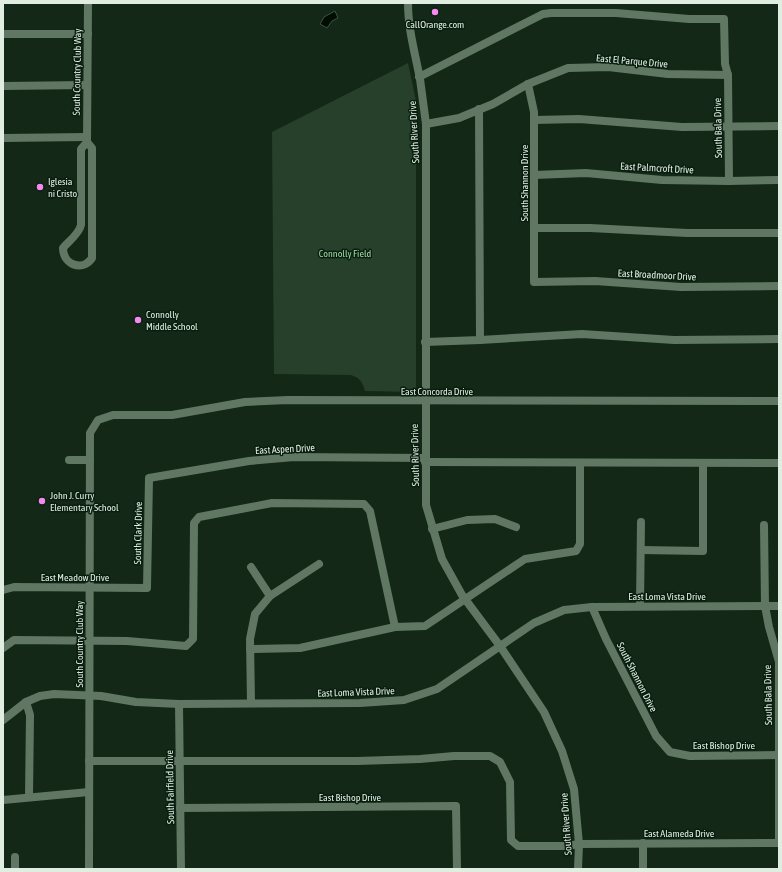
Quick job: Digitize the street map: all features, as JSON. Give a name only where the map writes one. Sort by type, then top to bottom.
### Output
[{"type":"street","name":"South Country Club Way","points":[[87,140],[81,149],[80,229],[63,248],[63,253],[66,259],[71,263],[78,265],[85,265],[92,258],[92,148],[87,140],[88,3]]},
{"type":"street","name":"South River Drive","points":[[408,3],[408,17],[426,124],[426,505],[442,559],[466,600],[500,646],[544,712],[562,751],[574,789],[578,844],[578,869]]},
{"type":"street","name":"South Bala Drive","points":[[419,77],[543,14],[616,13],[689,19],[724,19],[725,64],[728,75],[729,181]]},
{"type":"street","points":[[3,34],[88,34]]},
{"type":"street","name":"East El Parque Drive","points":[[426,124],[459,118],[493,104],[528,84],[568,68],[608,67],[668,74],[728,75]]},
{"type":"street","name":"South Shannon Drive","points":[[528,84],[534,112],[534,282]]},
{"type":"street","points":[[3,86],[87,86]]},
{"type":"street","points":[[479,110],[480,340]]},
{"type":"street","points":[[534,120],[579,119],[682,127],[779,126]]},
{"type":"street","points":[[3,138],[87,140]]},
{"type":"street","name":"East Palmcroft Drive","points":[[534,175],[586,173],[662,180],[779,180]]},
{"type":"street","points":[[534,228],[590,228],[687,233],[779,233]]},
{"type":"street","name":"East Broadmoor Drive","points":[[534,282],[595,281],[680,288],[779,286]]},
{"type":"street","points":[[425,342],[582,334],[674,340],[779,339]]},
{"type":"street","name":"East Concorda Drive","points":[[98,420],[113,415],[172,415],[245,402],[288,400],[779,401]]},
{"type":"street","name":"South Country Club Way","points":[[89,869],[90,433],[98,420]]},
{"type":"street","name":"East Aspen Drive","points":[[149,478],[248,461],[294,457],[580,463],[779,463]]},
{"type":"street","points":[[68,460],[90,460]]},
{"type":"street","points":[[250,649],[300,648],[395,627],[425,626],[466,600],[525,559],[576,551],[580,544],[580,463]]},
{"type":"street","points":[[641,550],[703,551],[704,463]]},
{"type":"street","name":"South Clark Drive","points":[[147,588],[149,478]]},
{"type":"street","points":[[3,648],[14,640],[127,641],[186,646],[193,639],[194,523],[199,517],[272,504],[364,504],[370,511],[395,627]]},
{"type":"street","points":[[432,528],[467,520],[495,519],[516,527]]},
{"type":"street","points":[[640,606],[641,522]]},
{"type":"street","name":"South Bala Drive","points":[[764,525],[765,606],[778,662],[779,843]]},
{"type":"street","points":[[251,703],[250,639],[255,614],[270,596],[319,564]]},
{"type":"street","points":[[251,567],[270,596]]},
{"type":"street","name":"East Meadow Drive","points":[[3,590],[14,587],[147,588]]},
{"type":"street","name":"East Loma Vista Drive","points":[[3,720],[26,702],[40,696],[54,694],[89,695],[136,702],[179,704],[360,703],[404,700],[437,689],[534,623],[564,610],[592,607],[640,606],[779,606]]},
{"type":"street","name":"South Shannon Drive","points":[[592,607],[606,639],[656,736],[670,752]]},
{"type":"street","points":[[26,702],[30,715],[29,797]]},
{"type":"street","name":"South Fairfield Drive","points":[[179,704],[181,869]]},
{"type":"street","name":"East Bishop Drive","points":[[670,752],[690,756],[778,755]]},
{"type":"street","name":"East Alameda Drive","points":[[89,761],[357,761],[420,759],[454,756],[490,756],[500,762],[510,782],[512,840],[518,846],[643,843],[779,843]]},
{"type":"street","points":[[3,800],[89,792]]},
{"type":"street","name":"East Bishop Drive","points":[[180,808],[456,806],[457,869]]},
{"type":"street","points":[[643,843],[643,869]]},
{"type":"street","points":[[15,857],[15,869]]},
{"type":"green space","name":"Connolly Field","points":[[408,63],[416,101],[416,388],[413,392],[365,391],[360,380],[351,375],[274,374],[272,132]]},
{"type":"shaded area","points":[[335,11],[338,18],[332,21],[327,28],[320,24],[324,17]]},
{"type":"place","name":"CallOrange.com","points":[[435,12]]},
{"type":"place","name":"Iglesia ni Cristo","points":[[40,187]]},
{"type":"place","name":"Connolly Middle School","points":[[138,320]]},
{"type":"place","name":"John J. Curry Elementary School","points":[[42,501]]}]
